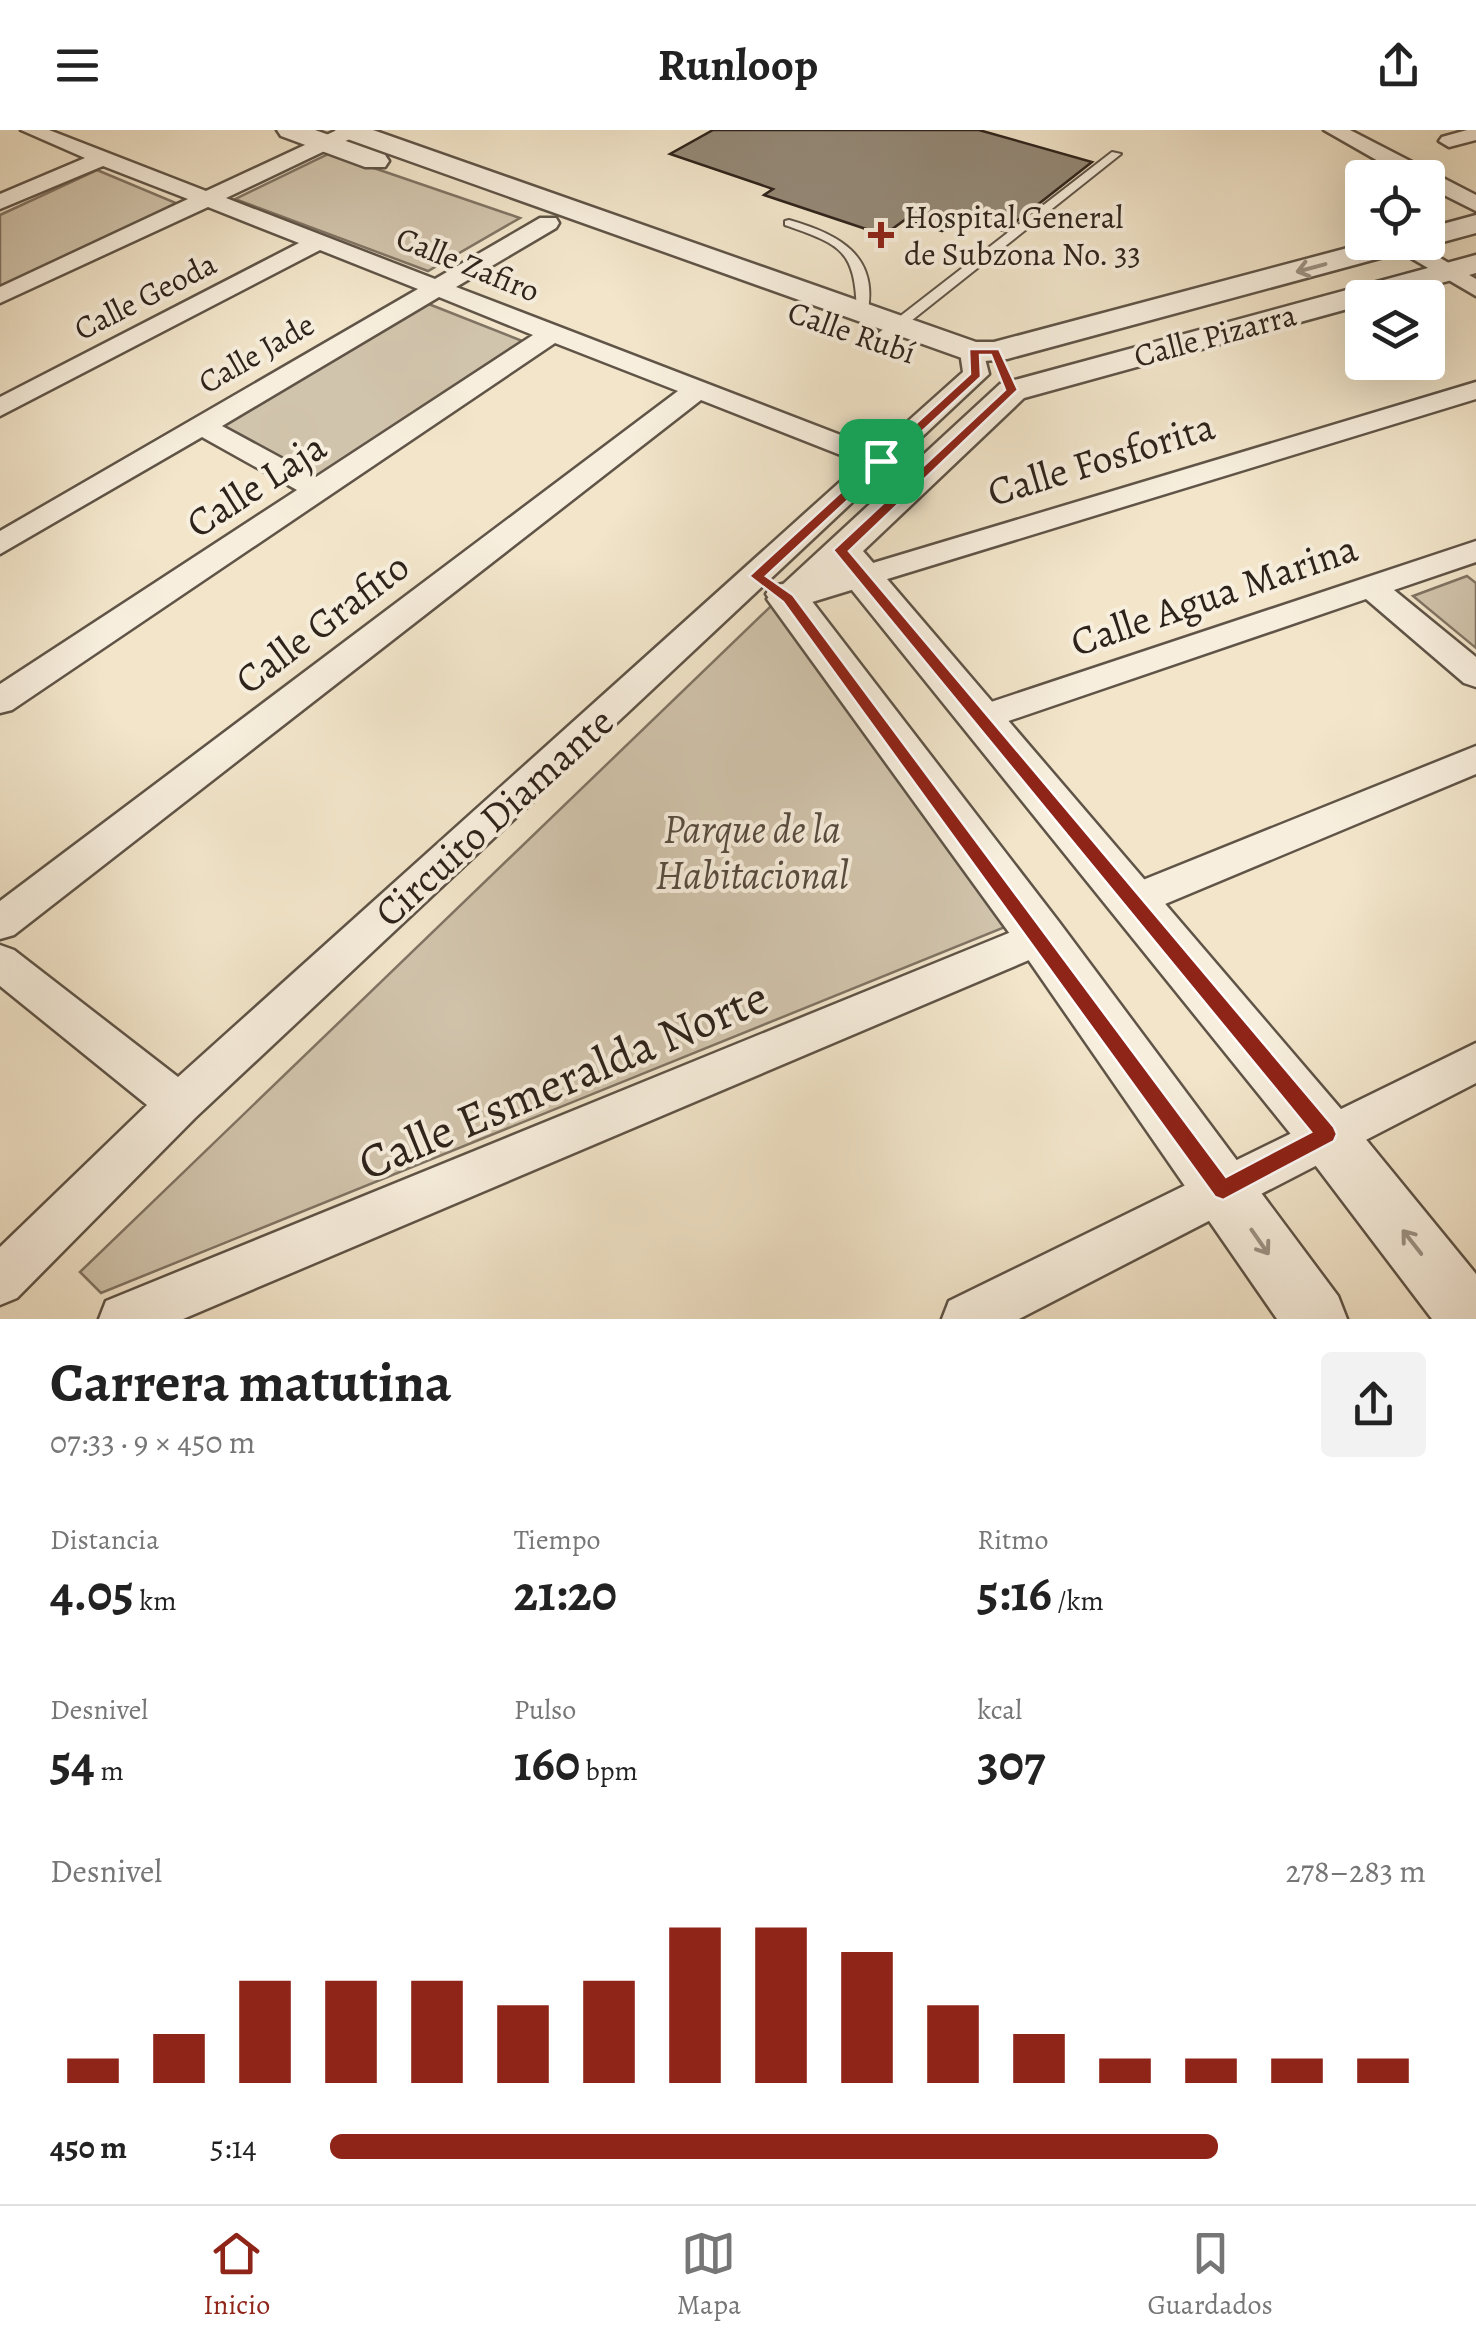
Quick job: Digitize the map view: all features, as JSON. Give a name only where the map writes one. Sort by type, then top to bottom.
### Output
[{"type":"street","name":"Calle Zafiro","points":[[31,130],[881,461]]},
{"type":"street","name":"Calle Rubí","points":[[290,130],[341,135],[864,312],[887,333]]},
{"type":"street","points":[[1334,130],[1392,160]]},
{"type":"street","points":[[1450,141],[1476,134]]},
{"type":"street","points":[[0,296],[341,135]]},
{"type":"street","name":"Calle Rubí","points":[[341,135],[548,223],[887,333],[982,359],[1012,390]]},
{"type":"street","points":[[0,202],[103,158]]},
{"type":"street","points":[[1445,188],[1476,204]]},
{"type":"street","name":"Calle Jade","points":[[0,544],[548,223]]},
{"type":"street","name":"Calle Pizarra","points":[[1445,232],[1476,224]]},
{"type":"street","name":"Calle Geoda","points":[[0,408],[320,242]]},
{"type":"street","name":"Calle Pizarra","points":[[982,359],[1345,259]]},
{"type":"street","points":[[1461,268],[1476,289]]},
{"type":"street","name":"Calle Pizarra","points":[[1012,390],[1461,268]]},
{"type":"street","name":"Calle Laja","points":[[0,700],[553,333]]},
{"type":"street","name":"Circuito Diamante","points":[[0,1280],[179,1104],[772,587],[881,461],[982,359]]},
{"type":"street","name":"Calle Grafito","points":[[0,923],[696,390]]},
{"type":"street","points":[[1012,390],[851,563],[772,587],[1041,937],[1315,1319]]},
{"type":"street","name":"Calle Fosforita","points":[[851,563],[1476,390]]},
{"type":"street","points":[[202,426],[320,491]]},
{"type":"street","name":"Calle Agua Marina","points":[[980,719],[1473,555]]},
{"type":"street","points":[[851,563],[1326,1134],[1472,1319]]},
{"type":"street","points":[[1371,588],[1476,675]]},
{"type":"street","points":[[1132,902],[1476,759]]},
{"type":"street","name":"Calle Esmeralda Norte","points":[[124,1319],[1041,937]]},
{"type":"street","points":[[0,962],[179,1104]]},
{"type":"street","points":[[967,1319],[1326,1134],[1476,1062]]},
{"type":"lane","points":[[887,333],[1116,154]]},
{"type":"lane","points":[[789,222],[834,239],[851,250],[864,288],[864,312]]},
{"type":"green space","points":[[330,153],[520,218],[428,271],[235,199]]},
{"type":"green space","points":[[97,170],[176,203],[0,290],[0,215]]},
{"type":"green space","points":[[421,301],[525,342],[313,480],[214,429]]},
{"type":"green space","points":[[1467,576],[1476,583],[1476,648],[1413,596]]},
{"type":"green space","name":"Parque de la Habitacional","points":[[770,607],[780,607],[1010,925],[101,1293],[80,1272]]},
{"type":"building","points":[[713,130],[979,130],[1092,162],[1004,231],[961,218],[942,231],[906,219],[884,235],[764,195],[773,189],[670,154]]},
{"type":"place","name":"Hospital General de Subzona No. 33","points":[[881,235]]},
{"type":"route","points":[[973,352],[995,352],[1012,390],[840,550],[1326,1134],[1223,1190],[1041,937],[788,598],[756,576],[881,461],[976,374],[973,352]]}]
